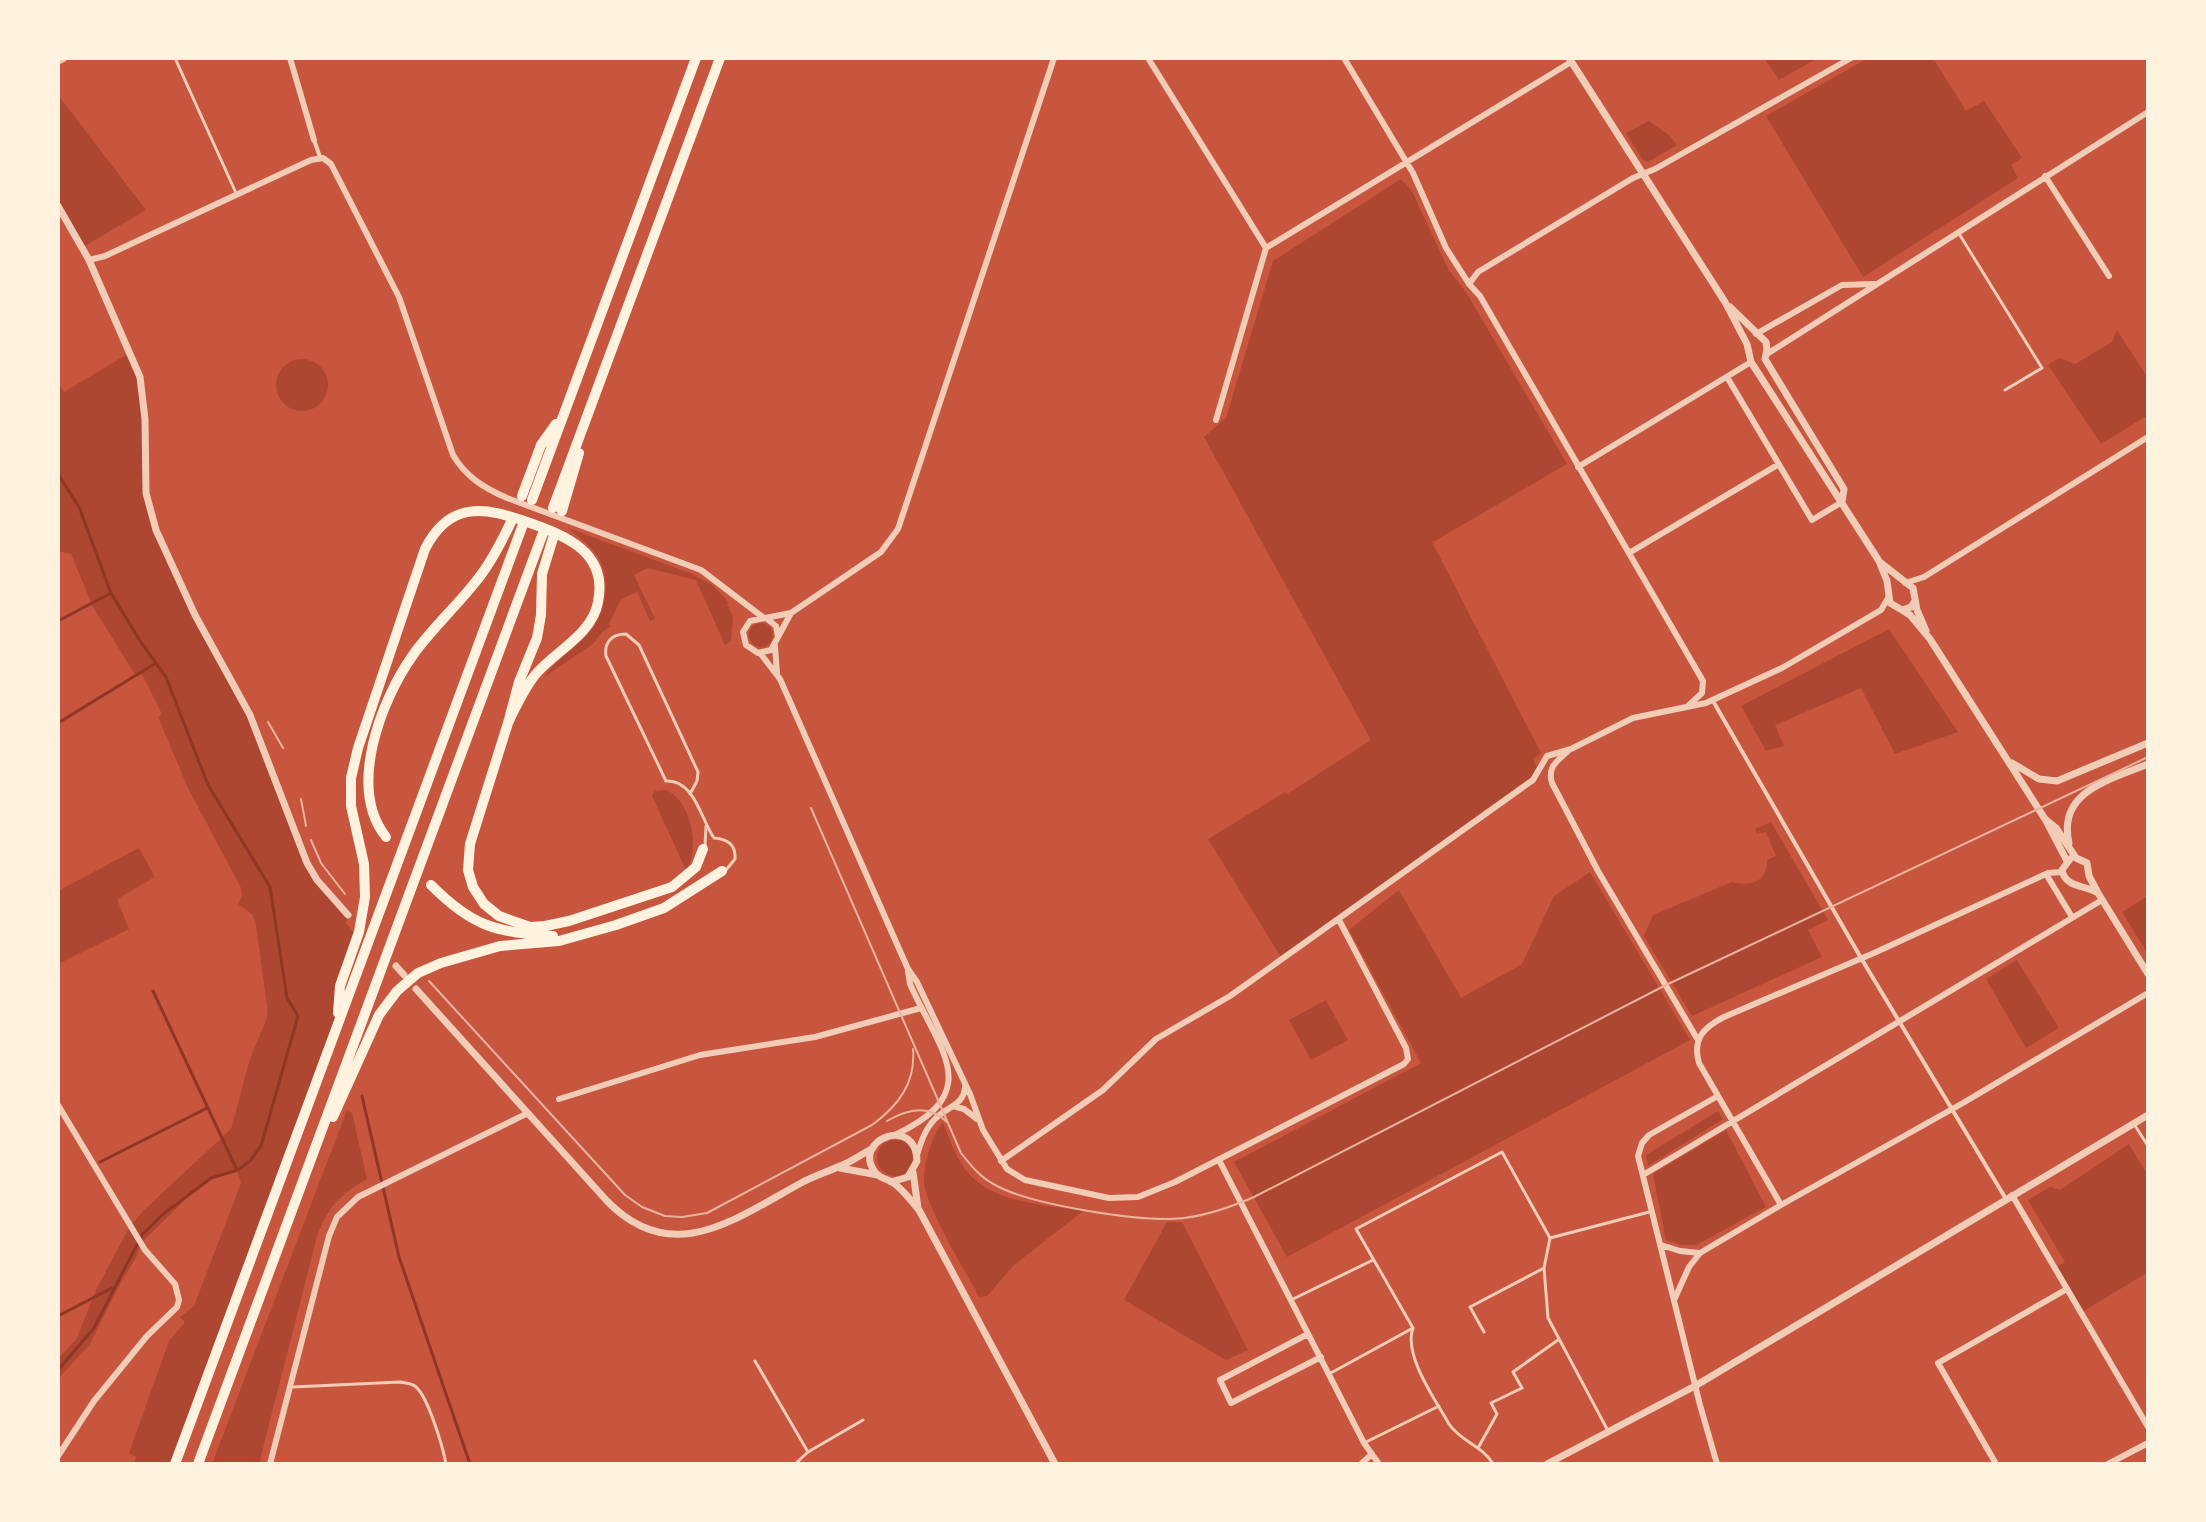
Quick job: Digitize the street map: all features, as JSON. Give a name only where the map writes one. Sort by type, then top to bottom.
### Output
[{"type":"highway","points":[[527,498],[565,412],[696,58]]},
{"type":"highway","points":[[558,509],[585,419],[720,58]]},
{"type":"highway","points":[[338,1025],[340,986],[363,913],[366,884],[351,813],[351,778],[423,555],[434,534],[453,517],[478,510],[501,513],[579,545],[592,562],[599,591],[596,609],[581,633],[537,672],[508,723]]},
{"type":"highway","points":[[175,1464],[338,1025],[517,525],[482,574],[411,657],[390,697],[369,760],[367,776],[370,804],[386,837]]},
{"type":"highway","points":[[553,536],[542,574],[539,628],[519,682],[468,853],[469,874],[475,892],[499,916],[530,927],[545,926],[672,887],[696,867],[704,846]]},
{"type":"highway","points":[[198,1464],[399,919],[553,536]]},
{"type":"highway","points":[[313,1154],[346,1091],[371,1029],[387,1001],[412,977],[441,963],[500,946],[559,941],[616,925],[664,908],[722,871]]},
{"type":"highway","points":[[431,885],[465,915],[503,931],[557,936],[616,925]]},
{"type":"street","points":[[58,61],[64,58]]},
{"type":"street","points":[[290,58],[320,157],[331,164],[393,284],[456,459],[477,482],[507,498],[708,574],[776,626],[777,673]]},
{"type":"street","points":[[1054,58],[898,529],[881,552],[791,613],[750,621],[743,635],[748,648],[760,653],[777,673],[908,969],[917,982],[981,1124],[1001,1161],[1013,1174],[1025,1180],[1122,1198],[1150,1193],[1402,1066],[1408,1059],[1402,1040],[1339,920]]},
{"type":"street","points":[[1148,58],[1266,248]]},
{"type":"street","points":[[1344,58],[1413,173],[1446,248],[1480,296],[1703,681],[1702,693],[1689,705]]},
{"type":"street","points":[[1469,284],[1478,272],[1851,58]]},
{"type":"street","points":[[1216,420],[1266,248],[1570,60],[1725,302],[1747,344],[1753,363],[1834,495],[1842,502],[1879,561],[1894,607],[1910,615],[1930,639],[2045,819],[2056,828],[2072,857],[2087,863],[2089,876],[2148,974]]},
{"type":"street","points":[[1578,467],[1727,377],[1753,363],[1761,364],[1766,357],[1874,284],[2148,112]]},
{"type":"street","points":[[89,260],[105,256],[320,157]]},
{"type":"street","points":[[2045,176],[2109,276]]},
{"type":"street","points":[[58,206],[89,260],[140,377],[145,419],[146,493],[156,530],[195,615],[250,715],[304,857],[317,880],[348,915]]},
{"type":"street","points":[[1856,298],[1860,284]]},
{"type":"street","points":[[1747,344],[1750,336],[1842,285],[1874,284]]},
{"type":"street","points":[[1725,302],[1766,342],[1766,357],[1844,489],[1842,502]]},
{"type":"street","points":[[1727,377],[1812,520],[1842,502]]},
{"type":"street","points":[[1001,1161],[1103,1090],[1156,1039],[1230,996],[1533,780],[1547,756],[1571,749],[1633,718],[1701,705],[1798,659],[1881,610],[1895,584],[1924,577],[2148,437]]},
{"type":"street","points":[[1629,553],[1779,464]]},
{"type":"street","points":[[1879,561],[1913,588],[1930,639]]},
{"type":"street","points":[[1902,610],[1911,607],[1915,601]]},
{"type":"street","points":[[760,653],[768,652],[776,643],[791,613]]},
{"type":"street","points":[[1712,700],[1861,958],[1952,1109],[2067,1289],[2148,1427]]},
{"type":"street","points":[[2007,759],[2039,779],[2057,781],[2148,743]]},
{"type":"street","points":[[1571,749],[1552,766],[1552,783],[1604,883],[1698,1040]]},
{"type":"street","points":[[1781,1205],[1699,1063],[1696,1048],[1704,1031],[1719,1019],[2046,874],[2062,872],[2072,857],[2067,822],[2070,810],[2079,797],[2148,764]]},
{"type":"street","points":[[2062,872],[2068,883],[2081,884],[2100,896]]},
{"type":"street","points":[[2046,874],[2072,917]]},
{"type":"street","points":[[2081,884],[2089,876]]},
{"type":"street","points":[[1643,1175],[2072,917],[2100,896]]},
{"type":"street","points":[[396,966],[404,975]]},
{"type":"street","points":[[416,989],[614,1208],[636,1224],[661,1233],[685,1235],[715,1229],[816,1174],[838,1168],[873,1148],[881,1139],[922,1122],[941,1103],[949,1086],[948,1064],[910,984],[908,969]]},
{"type":"street","points":[[1675,1298],[1689,1267],[1700,1253],[2148,993]]},
{"type":"street","points":[[559,1099],[700,1055],[815,1037],[921,1008]]},
{"type":"street","points":[[919,1210],[913,1172],[917,1155],[931,1124],[965,1094],[964,1083]]},
{"type":"street","points":[[1717,1464],[1638,1156],[1646,1138],[1718,1096]]},
{"type":"street","points":[[58,1105],[145,1250],[179,1292],[177,1307],[124,1363],[94,1401],[58,1456]]},
{"type":"street","points":[[953,1106],[969,1111],[981,1124]]},
{"type":"street","points":[[270,1464],[333,1224],[346,1206],[371,1189],[528,1113]]},
{"type":"street","points":[[1547,1464],[1560,1461],[1609,1431],[1695,1386],[2148,1115]]},
{"type":"street","points":[[895,1135],[909,1141],[917,1155]]},
{"type":"street","points":[[873,1148],[871,1161],[878,1175]]},
{"type":"street","points":[[1219,1160],[1364,1443],[1379,1464]]},
{"type":"street","points":[[838,1168],[878,1175],[891,1182],[919,1210],[1055,1464]]},
{"type":"street","points":[[891,1182],[904,1179],[913,1172]]},
{"type":"street","points":[[1661,1245],[1700,1253]]},
{"type":"street","points":[[1996,1464],[1938,1363],[2067,1289]]},
{"type":"street","points":[[1308,1334],[1220,1380],[1231,1403],[1321,1357]]},
{"type":"street","points":[[2108,1464],[2148,1443]]},
{"type":"street","points":[[1361,1464],[1372,1454]]},
{"type":"lane","points":[[175,58],[236,195]]},
{"type":"lane","points":[[1958,232],[2042,368],[2005,390]]},
{"type":"lane","points":[[690,794],[698,772],[639,645],[631,636],[620,634],[608,641],[606,656],[666,781],[680,783],[690,794],[714,838],[726,840],[734,850],[733,863],[722,871]]},
{"type":"lane","points":[[704,846],[706,826]]},
{"type":"lane","points":[[2134,1124],[2148,1146]]},
{"type":"lane","points":[[1493,1464],[1489,1456],[1452,1429],[1414,1358],[1410,1339],[1413,1328],[1356,1229],[1502,1152],[1550,1238],[1544,1268],[1548,1318],[1609,1431]]},
{"type":"lane","points":[[1550,1238],[1653,1211]]},
{"type":"lane","points":[[1291,1300],[1373,1260]]},
{"type":"lane","points":[[1484,1332],[1470,1307],[1544,1268]]},
{"type":"lane","points":[[1329,1374],[1413,1328]]},
{"type":"lane","points":[[1478,1448],[1497,1414],[1491,1403],[1522,1388],[1513,1372],[1559,1340]]},
{"type":"lane","points":[[755,1361],[808,1452]]},
{"type":"lane","points":[[291,1387],[400,1382],[413,1385],[421,1392],[446,1464]]},
{"type":"lane","points":[[1364,1443],[1439,1406]]},
{"type":"lane","points":[[795,1464],[808,1452],[863,1420]]},
{"type":"shaded area","points":[[1764,58],[1818,58],[1779,80]]},
{"type":"shaded area","points":[[1868,58],[1933,58],[1966,111],[1984,101],[2022,158],[2011,165],[2018,178],[1863,277],[1766,116]]},
{"type":"shaded area","points":[[58,95],[146,210],[83,247],[58,206]]},
{"type":"shaded area","points":[[1649,121],[1677,145],[1648,162],[1643,160],[1626,133]]},
{"type":"shaded area","points":[[1401,179],[1412,191],[1448,269],[1466,292],[1567,464],[1433,542],[1430,538],[1541,753],[1533,759],[1537,768],[1534,775],[1281,957],[1208,839],[1285,792],[1287,794],[1371,740],[1204,437],[1226,418],[1273,261]]},
{"type":"shaded area","points":[[2117,330],[2148,378],[2148,415],[2101,444],[2048,365],[2059,358],[2075,364],[2112,342]]},
{"type":"shaded area","points":[[131,352],[140,377],[146,493],[171,564],[244,703],[307,863],[348,915],[346,923],[357,936],[340,986],[338,1025],[208,1372],[169,1464],[134,1464],[136,1457],[129,1453],[169,1341],[185,1322],[180,1317],[194,1306],[241,1183],[237,1171],[221,1173],[186,1199],[141,1243],[90,1344],[58,1379],[58,1359],[77,1338],[95,1292],[130,1226],[231,1129],[250,1059],[267,1018],[267,1006],[256,925],[252,914],[238,904],[241,888],[188,788],[158,717],[162,714],[142,674],[136,676],[93,607],[71,554],[58,551],[58,383],[64,392]]},
{"type":"shaded area","points":[[302,359],[321,366],[328,385],[321,404],[302,411],[283,404],[276,385],[283,366]]},
{"type":"shaded area","points":[[568,528],[692,574],[714,586],[729,603],[733,617],[731,641],[725,645],[696,580],[648,568],[634,575],[655,619],[650,621],[637,592],[621,599],[609,624],[611,626],[593,644],[544,677],[594,625],[600,616],[605,594],[601,562],[589,546]]},
{"type":"shaded area","points":[[761,623],[769,627],[773,635],[769,643],[761,647],[753,643],[749,635],[753,627]]},
{"type":"shaded area","points":[[1889,629],[1958,732],[1895,754],[1861,688],[1775,725],[1784,746],[1766,751],[1741,706]]},
{"type":"shaded area","points":[[666,790],[682,804],[691,826],[693,850],[686,870],[652,796],[655,791]]},
{"type":"shaded area","points":[[1771,822],[1828,920],[1808,930],[1822,957],[1692,1016],[1644,936],[1653,915],[1732,882],[1751,883],[1761,878],[1767,860],[1776,856],[1766,832],[1757,834],[1755,829]]},
{"type":"shaded area","points":[[139,848],[155,877],[117,899],[129,929],[58,964],[58,891]]},
{"type":"shaded area","points":[[1590,872],[1690,1040],[1287,1257],[1234,1162],[1421,1063],[1349,930],[1399,890],[1461,998],[1522,964],[1554,896]]},
{"type":"shaded area","points":[[2146,897],[2148,901],[2148,954],[2122,912]]},
{"type":"shaded area","points":[[2017,960],[2059,1028],[2026,1048],[1986,979]]},
{"type":"shaded area","points":[[1326,1000],[1348,1040],[1311,1060],[1289,1020]]},
{"type":"shaded area","points":[[347,1110],[352,1113],[367,1179],[336,1202],[317,1236],[259,1464],[212,1464]]},
{"type":"shaded area","points":[[1718,1111],[1723,1119],[1648,1166],[1646,1155]]},
{"type":"shaded area","points":[[943,1123],[961,1163],[980,1184],[1023,1202],[1083,1211],[1014,1265],[987,1296],[979,1297],[926,1193],[924,1176],[927,1160],[935,1135]]},
{"type":"shaded area","points":[[1726,1130],[1766,1207],[1696,1245],[1666,1240],[1653,1174]]},
{"type":"shaded area","points":[[895,1140],[908,1145],[913,1158],[908,1171],[895,1176],[882,1171],[877,1158],[882,1145]]},
{"type":"shaded area","points":[[2129,1144],[2148,1176],[2148,1272],[2084,1311],[2057,1267],[2065,1262],[2028,1200],[2050,1187],[2060,1190]]},
{"type":"shaded area","points":[[1167,1222],[1182,1222],[1248,1350],[1226,1360],[1124,1300]]},
{"type":"waterway","points":[[58,474],[79,507],[111,593],[166,677],[208,785],[270,887],[287,998],[298,1016],[261,1146],[250,1161],[238,1170],[211,1178],[162,1215],[142,1235],[94,1328],[58,1370]]},
{"type":"waterway","points":[[58,621],[111,593]]},
{"type":"waterway","points":[[58,723],[156,663]]},
{"type":"waterway","points":[[153,991],[237,1170]]},
{"type":"waterway","points":[[362,1096],[399,1257],[470,1464]]},
{"type":"waterway","points":[[100,1162],[207,1108]]},
{"type":"waterway","points":[[58,1316],[112,1288]]},
{"type":"tram line","points":[[268,722],[283,748]]},
{"type":"tram line","points":[[811,808],[961,1153],[969,1163],[991,1183],[1036,1200],[1116,1215],[1166,1219],[1202,1215],[1254,1197],[1666,985],[2148,757]]},
{"type":"tram line","points":[[301,799],[306,826]]},
{"type":"tram line","points":[[311,840],[321,863],[345,894]]},
{"type":"tram line","points":[[429,981],[625,1195],[642,1207],[665,1216],[707,1213],[872,1125],[890,1110],[903,1093],[912,1073],[913,1049]]},
{"type":"tram line","points":[[887,1121],[918,1110],[934,1113],[948,1123]]}]
